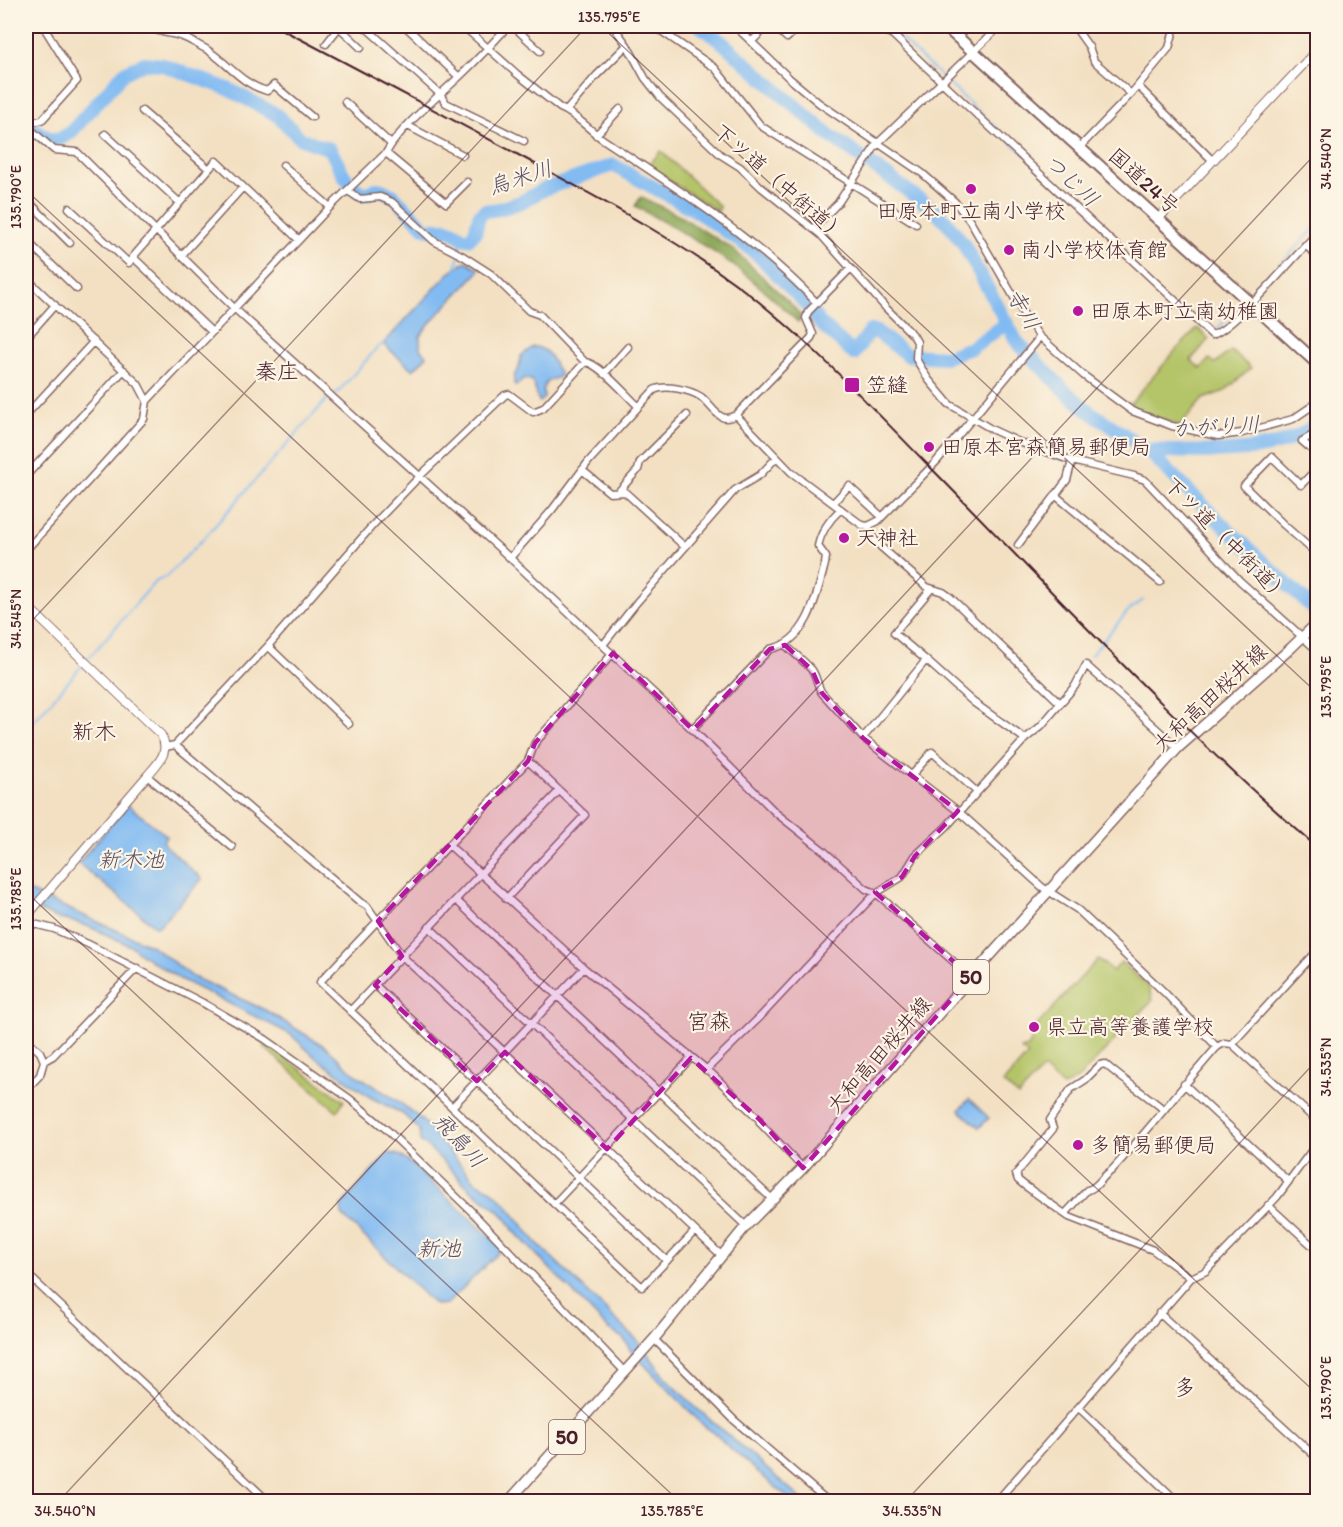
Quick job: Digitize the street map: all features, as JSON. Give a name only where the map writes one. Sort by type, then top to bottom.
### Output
[{"type":"highway","name":"国道24号","points":[[945,26],[1317,364]]},
{"type":"main road","name":"大和高田桜井線","points":[[508,1502],[652,1340],[746,1226],[803,1168],[971,977],[1178,748],[1317,622]]},
{"type":"street","points":[[27,124],[42,120],[77,81],[43,26]]},
{"type":"street","points":[[150,26],[157,32],[180,36],[207,50],[245,82],[267,91],[274,85],[312,117]]},
{"type":"street","points":[[177,26],[180,36]]},
{"type":"street","points":[[326,44],[340,26],[361,48]]},
{"type":"street","points":[[364,26],[440,94],[446,103],[524,141]]},
{"type":"street","points":[[405,26],[459,77]]},
{"type":"street","points":[[463,26],[488,49],[596,135],[736,230],[799,284],[816,302]]},
{"type":"street","points":[[26,550],[144,419],[147,401],[330,207],[387,153],[391,144],[408,126],[488,49],[508,26]]},
{"type":"street","points":[[513,26],[540,51]]},
{"type":"street","name":"下ツ道（中街道）","points":[[613,26],[627,45],[645,78],[660,97],[721,155],[740,167],[762,189],[813,229],[913,335],[917,342],[915,359],[949,404],[971,418],[1019,442],[1072,461],[1145,480],[1240,581],[1304,636],[1317,651]]},
{"type":"street","points":[[654,26],[715,68],[761,126],[916,224]]},
{"type":"street","points":[[735,26],[789,78],[816,100],[877,145],[922,173],[955,202],[970,221],[1038,339],[1132,411],[1172,426],[1218,436],[1242,433],[1293,419],[1317,402]]},
{"type":"street","points":[[752,42],[763,28],[768,26]]},
{"type":"street","points":[[774,26],[787,38],[799,26]]},
{"type":"street","points":[[877,26],[893,36],[943,79],[1212,335],[1219,334],[1251,303],[1317,232]]},
{"type":"street","points":[[813,229],[838,203],[877,145],[1000,26]]},
{"type":"street","points":[[1074,26],[1089,47],[1094,61],[1131,94]]},
{"type":"street","points":[[1079,148],[1131,94],[1169,48],[1175,26]]},
{"type":"street","points":[[567,110],[627,45]]},
{"type":"street","points":[[1157,220],[1317,49]]},
{"type":"street","points":[[1138,86],[1213,161]]},
{"type":"street","points":[[345,102],[391,144]]},
{"type":"street","points":[[596,135],[620,109]]},
{"type":"street","points":[[142,111],[209,169]]},
{"type":"street","points":[[26,136],[27,124]]},
{"type":"street","points":[[27,124],[54,150],[77,152],[235,309],[613,653],[776,813],[824,851],[866,889],[876,893],[971,977]]},
{"type":"street","points":[[408,126],[463,155]]},
{"type":"street","points":[[105,134],[179,202]]},
{"type":"street","points":[[387,153],[446,203],[467,182]]},
{"type":"street","points":[[69,208],[129,263],[154,230],[216,161],[299,240]]},
{"type":"street","points":[[283,165],[330,207]]},
{"type":"street","points":[[181,256],[243,187]]},
{"type":"street","points":[[351,188],[364,200],[380,197],[392,202],[434,241],[491,274],[529,311],[540,315],[585,362],[590,362],[638,406]]},
{"type":"street","points":[[26,199],[70,243]]},
{"type":"street","points":[[26,240],[77,289]]},
{"type":"street","points":[[1305,245],[1317,256]]},
{"type":"street","points":[[133,257],[212,332]]},
{"type":"street","points":[[510,558],[552,510],[582,470],[654,390],[665,387],[696,394],[722,417],[728,418],[736,415],[811,338],[813,334],[806,318],[810,308],[850,269]]},
{"type":"street","points":[[26,278],[138,384],[147,401]]},
{"type":"street","points":[[26,338],[55,305]]},
{"type":"street","points":[[736,415],[791,472],[862,525],[868,526],[882,517],[921,479],[1038,339]]},
{"type":"street","points":[[26,415],[94,341]]},
{"type":"street","points":[[604,374],[628,347]]},
{"type":"street","points":[[165,747],[175,745],[268,646],[373,525],[420,476],[505,395],[509,394],[532,412],[538,411],[585,362]]},
{"type":"street","points":[[26,476],[124,370]]},
{"type":"street","points":[[619,491],[638,470],[640,462],[687,415]]},
{"type":"street","points":[[1317,432],[1302,441],[1317,455]]},
{"type":"street","points":[[1317,466],[1301,485],[1272,457],[1244,486],[1317,555]]},
{"type":"street","points":[[603,645],[637,602],[735,490],[760,475],[776,458]]},
{"type":"street","points":[[1018,545],[1067,480],[1072,461]]},
{"type":"street","points":[[582,470],[610,493],[625,492],[685,547]]},
{"type":"street","points":[[833,503],[849,486],[882,517]]},
{"type":"street","points":[[1055,495],[1160,582]]},
{"type":"street","points":[[692,729],[699,725],[770,649],[785,645],[799,631],[810,613],[825,564],[826,557],[818,546],[819,538],[829,520],[841,509]]},
{"type":"street","points":[[868,526],[880,547],[931,589],[943,592],[955,602],[1059,702]]},
{"type":"street","points":[[931,589],[894,633],[973,702],[1025,739]]},
{"type":"street","points":[[26,605],[161,735],[165,747],[164,755],[50,888],[26,920],[54,929],[136,968],[265,1039],[357,1106],[387,1130],[471,1211],[626,1369]]},
{"type":"street","points":[[785,645],[812,670],[817,687],[863,738],[958,812],[1042,887],[1078,910],[1164,992],[1217,1047]]},
{"type":"street","points":[[268,646],[349,723]]},
{"type":"street","points":[[613,653],[535,743],[528,761],[320,982],[642,1287],[694,1232]]},
{"type":"street","points":[[863,738],[926,660]]},
{"type":"street","points":[[706,1070],[761,1016],[876,893],[902,877],[915,856],[946,827],[1025,739],[1041,726],[1059,702],[1075,686],[1086,665],[1178,748]]},
{"type":"street","points":[[175,745],[367,906],[402,956],[721,1256]]},
{"type":"street","points":[[912,775],[932,752],[977,792]]},
{"type":"street","points":[[506,898],[585,815],[528,761]]},
{"type":"street","points":[[147,776],[232,847]]},
{"type":"street","points":[[350,1011],[559,791]]},
{"type":"street","points":[[449,845],[584,968],[706,1070],[759,1119],[760,1123],[803,1168]]},
{"type":"street","points":[[456,900],[773,1200]]},
{"type":"street","points":[[429,927],[746,1226]]},
{"type":"street","points":[[1232,1044],[1317,950]]},
{"type":"street","points":[[44,1061],[53,1056],[97,1012],[136,968]]},
{"type":"street","points":[[452,1107],[584,968]]},
{"type":"street","points":[[375,985],[667,1261]]},
{"type":"street","points":[[26,1039],[40,1052],[44,1061],[40,1075],[26,1090]]},
{"type":"street","points":[[1065,1214],[1087,1190],[1091,1190],[1111,1171],[1144,1135],[1184,1084],[1217,1047],[1224,1043],[1232,1044],[1317,1122]]},
{"type":"street","points":[[554,1204],[691,1058]]},
{"type":"street","points":[[1163,1109],[1140,1090],[1127,1084],[1104,1064],[1100,1065],[1071,1089],[1050,1120],[1053,1129],[1016,1174],[1018,1180],[1024,1185],[1065,1214],[1153,1250],[1191,1278]]},
{"type":"street","points":[[1184,1084],[1288,1181]]},
{"type":"street","points":[[996,1502],[1191,1278],[1206,1271],[1277,1197],[1317,1142]]},
{"type":"street","points":[[1268,1205],[1317,1251]]},
{"type":"street","points":[[26,1273],[269,1502]]},
{"type":"street","points":[[1159,1313],[1317,1459]]},
{"type":"street","points":[[652,1340],[734,1420],[829,1502]]},
{"type":"street","points":[[1079,1408],[1178,1502]]},
{"type":"highlighted area","points":[[785,645],[812,670],[822,693],[863,738],[958,811],[915,856],[902,877],[875,892],[971,977],[803,1168],[759,1119],[691,1058],[607,1149],[505,1052],[477,1081],[375,985],[402,956],[378,921],[528,761],[535,743],[613,653],[693,730],[770,649]]},
{"type":"green space","points":[[661,151],[718,205],[720,208],[718,211],[647,167]]},
{"type":"green space","points":[[641,197],[678,215],[733,249],[792,305],[800,315],[800,320],[798,322],[765,291],[731,264],[700,243],[635,206]]},
{"type":"green space","points":[[1198,328],[1209,339],[1191,360],[1201,369],[1209,359],[1215,363],[1231,351],[1251,368],[1225,391],[1203,399],[1180,426],[1138,411],[1129,405],[1175,351]]},
{"type":"green space","points":[[1098,959],[1113,971],[1121,962],[1149,987],[1152,1001],[1079,1078],[1063,1087],[1043,1069],[1018,1096],[1003,1083],[1028,1055],[1021,1049],[1028,1047],[1032,1031]]},
{"type":"green space","points":[[266,1044],[344,1101],[337,1111],[263,1046]]},
{"type":"water","points":[[466,261],[479,269],[478,272],[420,336],[420,349],[427,356],[413,370],[383,344],[448,274]]},
{"type":"water","points":[[533,347],[547,352],[560,374],[559,377],[547,381],[543,389],[544,398],[540,402],[531,380],[524,379],[516,386],[514,385],[514,376],[519,368],[521,356]]},
{"type":"water","name":"新木池","points":[[128,805],[167,836],[163,841],[165,845],[202,879],[156,927],[78,863]]},
{"type":"water","points":[[26,890],[152,946],[193,977],[265,1010],[326,1047],[355,1074],[398,1101],[422,1120],[477,1183],[490,1189],[506,1204],[536,1242],[639,1342],[665,1377],[692,1404],[804,1501],[792,1501],[705,1427],[631,1351],[623,1338],[609,1330],[513,1230],[505,1217],[470,1189],[420,1141],[419,1130],[403,1114],[370,1097],[315,1057],[290,1034],[180,979],[133,947],[90,927],[59,919],[26,905]]},
{"type":"water","points":[[969,1099],[989,1118],[979,1128],[959,1110]]},
{"type":"water","name":"新池","points":[[388,1153],[399,1155],[414,1166],[500,1246],[500,1251],[447,1304],[435,1305],[342,1215],[341,1206]]},
{"type":"waterway","name":"寺川","points":[[700,26],[716,37],[825,132],[925,203],[945,220],[963,243],[1017,342],[1066,392],[1089,411],[1147,450],[1318,613]]},
{"type":"waterway","name":"つじ川","points":[[884,26],[892,31]]},
{"type":"waterway","name":"つじ川","points":[[901,39],[1026,156]]},
{"type":"waterway","name":"烏米川","points":[[26,124],[48,138],[58,139],[71,132],[124,73],[144,63],[163,65],[228,89],[277,115],[301,139],[330,149],[348,181],[359,191],[366,194],[376,189],[394,196],[424,227],[429,229],[450,230],[468,239],[475,233],[479,216],[484,211],[521,202],[545,189],[613,165],[693,209],[740,241],[760,257],[806,304],[819,322],[854,354],[870,331],[877,332],[907,355],[946,357],[971,348],[1007,323]]},
{"type":"waterway","name":"つじ川","points":[[1251,294],[1318,225]]},
{"type":"waterway","points":[[455,270],[461,238]]},
{"type":"waterway","name":"つじ川","points":[[1207,326],[1218,328],[1242,304]]},
{"type":"waterway","points":[[26,730],[155,582],[167,576],[206,536],[328,398],[337,393],[378,347],[385,343]]},
{"type":"waterway","name":"かがり川","points":[[1147,450],[1213,452],[1261,448],[1302,434],[1318,422]]},
{"type":"waterway","points":[[1091,655],[1128,611],[1143,600]]},
{"type":"railway","points":[[275,26],[604,201],[693,254],[749,294],[842,377],[1168,709],[1217,757],[1318,848]]},
{"type":"place","name":"田原本町立南小学校","points":[[971,189]]},
{"type":"place","name":"南小学校体育館","points":[[1009,250]]},
{"type":"place","name":"田原本町立南幼稚園","points":[[1078,311]]},
{"type":"place","name":"笠縫","points":[[852,385]]},
{"type":"place","name":"田原本宮森簡易郵便局","points":[[929,447]]},
{"type":"place","name":"天神社","points":[[844,538]]},
{"type":"place","name":"県立高等養護学校","points":[[1034,1027]]},
{"type":"place","name":"多簡易郵便局","points":[[1078,1145]]},
{"type":"district","name":"秦庄","points":[[277,371]]},
{"type":"district","name":"新木","points":[[94,731]]},
{"type":"district","name":"宮森","points":[[709,1021]]},
{"type":"district","name":"多","points":[[1185,1387]]},
{"type":"water label","name":"飛鳥川","points":[[460,1140]]}]
